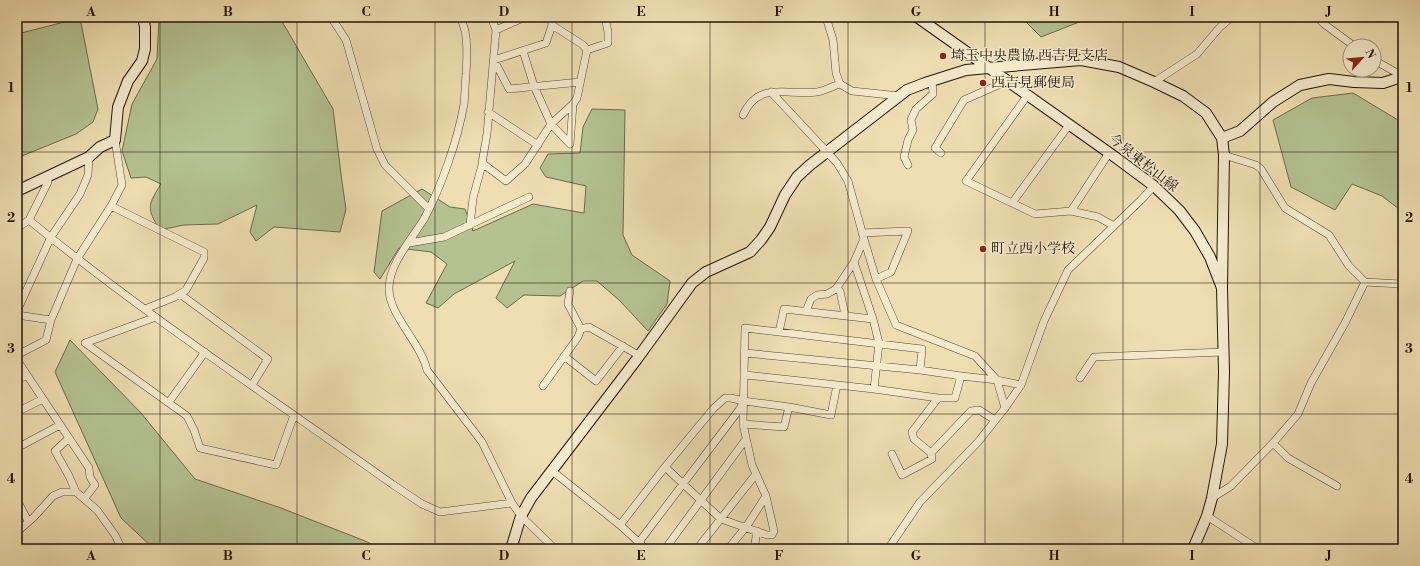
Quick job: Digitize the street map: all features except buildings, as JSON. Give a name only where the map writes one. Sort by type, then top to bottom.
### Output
[{"type":"street","points":[[17,355],[46,340],[51,320],[78,259],[111,206],[122,185],[115,140],[118,107],[128,81],[142,61],[146,49],[146,27],[143,17]]},
{"type":"street","points":[[331,17],[346,40],[377,149],[385,165],[428,209]]},
{"type":"street","points":[[460,17],[465,31],[467,61],[464,104],[454,144],[435,196],[425,218],[395,266],[389,280],[388,290],[390,300],[403,325],[425,360],[427,370],[482,442],[512,503],[521,516],[555,549]]},
{"type":"street","points":[[470,225],[473,198],[483,161],[494,60],[496,30],[491,17]]},
{"type":"street","points":[[496,30],[525,17]]},
{"type":"street","points":[[494,60],[546,43],[552,25],[551,17]]},
{"type":"street","points":[[587,50],[608,43],[608,32],[605,17]]},
{"type":"street","points":[[826,17],[832,40],[836,73],[840,84],[852,91],[900,96]]},
{"type":"street","name":"今泉東松山線","points":[[917,17],[1154,186],[1178,210],[1195,231],[1210,257],[1222,288],[1224,352],[1222,444],[1212,498],[1207,516],[1193,549]]},
{"type":"street","points":[[1154,82],[1198,54],[1220,28],[1232,17]]},
{"type":"street","points":[[1317,17],[1343,38]]},
{"type":"street","points":[[552,25],[583,45],[587,50]]},
{"type":"street","points":[[483,161],[482,163],[506,181],[525,164],[551,124],[573,104],[577,98],[587,50]]},
{"type":"street","points":[[523,51],[534,86],[551,124],[570,144],[573,104]]},
{"type":"street","points":[[494,60],[509,89],[580,82]]},
{"type":"street","points":[[511,549],[521,516],[531,498],[640,356],[692,283],[706,272],[750,252],[770,227],[797,177],[810,165],[907,90],[966,70],[1081,60],[1119,67],[1183,96],[1206,113],[1222,138],[1224,155],[1222,288]]},
{"type":"street","points":[[1222,138],[1240,131],[1273,102],[1300,85],[1329,79],[1383,83],[1401,77],[1382,65]]},
{"type":"street","points":[[908,165],[904,157],[908,140],[913,130],[912,120],[916,109],[933,94],[932,81]]},
{"type":"street","points":[[941,153],[935,148],[964,100],[1007,81]]},
{"type":"street","points":[[743,115],[755,98],[771,92],[818,92],[840,84]]},
{"type":"street","points":[[771,92],[837,163],[848,181],[876,279],[896,325],[975,356],[997,380],[1005,408]]},
{"type":"street","points":[[1027,96],[966,181],[1035,214],[1071,211],[1098,217],[1114,226]]},
{"type":"street","points":[[488,112],[538,145]]},
{"type":"street","points":[[1012,203],[1069,125]]},
{"type":"street","points":[[17,192],[89,157],[100,147],[115,140]]},
{"type":"street","points":[[1071,211],[1109,153]]},
{"type":"street","points":[[1224,155],[1256,165],[1261,169],[1285,208],[1328,235],[1349,266],[1365,282],[1401,284]]},
{"type":"street","points":[[17,311],[50,237],[80,194],[88,175],[89,157]]},
{"type":"street","points":[[18,228],[29,220],[48,182],[47,178]]},
{"type":"street","points":[[888,549],[920,502],[978,442],[1021,385],[1044,321],[1068,270],[1154,186]]},
{"type":"street","points":[[409,242],[444,237],[529,197]]},
{"type":"street","points":[[111,206],[204,252],[204,258],[186,290],[145,309]]},
{"type":"street","points":[[29,220],[78,259],[156,317],[392,484],[432,510],[440,512],[512,503]]},
{"type":"street","points":[[863,236],[908,231],[891,272],[876,279]]},
{"type":"street","points":[[806,311],[811,299],[817,295],[827,294],[836,289],[854,262],[863,236]]},
{"type":"street","points":[[854,262],[873,319],[879,343],[874,389]]},
{"type":"street","points":[[1403,271],[1401,284],[1403,297]]},
{"type":"street","points":[[1212,498],[1231,486],[1273,443],[1298,414],[1310,383],[1345,323],[1365,282]]},
{"type":"street","points":[[836,289],[840,291],[845,315]]},
{"type":"street","points":[[570,291],[568,304],[581,330]]},
{"type":"street","points":[[180,294],[268,359],[252,385]]},
{"type":"street","points":[[779,332],[784,309],[873,319]]},
{"type":"street","points":[[17,315],[51,320]]},
{"type":"street","points":[[156,317],[85,342],[187,416],[194,430],[200,448],[276,465],[294,415]]},
{"type":"street","points":[[542,386],[578,337],[581,330],[589,327],[640,356]]},
{"type":"street","points":[[665,466],[721,519],[767,535],[772,535],[774,531],[766,496],[752,465],[743,424],[745,328],[922,349],[920,370]]},
{"type":"street","points":[[564,356],[596,381],[623,346]]},
{"type":"street","points":[[168,402],[205,352]]},
{"type":"street","points":[[1080,378],[1094,357],[1224,352]]},
{"type":"street","points":[[745,353],[920,370],[997,380],[1021,385]]},
{"type":"street","points":[[17,360],[89,468],[90,477],[95,485],[84,498]]},
{"type":"street","points":[[17,380],[27,375]]},
{"type":"street","points":[[745,375],[874,389],[938,398],[955,398],[961,376]]},
{"type":"street","points":[[620,525],[665,466],[713,409],[725,398],[789,407],[831,415],[838,385]]},
{"type":"street","points":[[17,412],[43,398]]},
{"type":"street","points":[[892,454],[902,475],[932,459],[930,453],[914,440],[912,432],[938,398]]},
{"type":"street","points":[[639,542],[739,410],[744,401]]},
{"type":"street","points":[[743,424],[784,427],[789,407]]},
{"type":"street","points":[[930,453],[971,411],[979,410],[995,420]]},
{"type":"street","points":[[17,448],[60,425]]},
{"type":"street","points":[[69,438],[55,451],[70,476],[76,492],[97,510],[115,535],[122,549]]},
{"type":"street","points":[[665,549],[746,439]]},
{"type":"street","points":[[1273,443],[1288,458],[1337,486]]},
{"type":"street","points":[[552,470],[620,525],[646,549]]},
{"type":"street","points":[[697,549],[756,474]]},
{"type":"street","points":[[17,532],[34,517],[53,496],[62,492],[76,492]]},
{"type":"street","points":[[728,549],[746,527],[766,496]]},
{"type":"street","points":[[17,500],[28,521]]},
{"type":"street","points":[[1207,516],[1258,549]]},
{"type":"street","points":[[754,549],[757,531]]},
{"type":"green space","points":[[159,17],[280,18],[333,109],[346,209],[340,232],[274,227],[256,241],[250,232],[257,205],[218,224],[184,225],[160,230],[152,216],[150,207],[153,197],[161,184],[146,177],[131,178],[122,151],[132,104],[157,59]]},
{"type":"green space","points":[[1021,17],[1106,17],[1087,19],[1041,37]]},
{"type":"green space","points":[[80,18],[98,109],[93,122],[76,134],[17,158],[17,23],[21,33]]},
{"type":"green space","points":[[1353,93],[1403,123],[1403,212],[1382,196],[1352,184],[1335,210],[1291,187],[1273,120],[1312,98]]},
{"type":"green space","points":[[592,109],[625,110],[623,235],[632,255],[670,281],[667,304],[648,331],[620,301],[597,281],[583,281],[560,296],[524,295],[507,308],[496,298],[515,261],[454,294],[438,308],[426,303],[447,264],[431,252],[399,248],[380,279],[374,272],[382,211],[422,189],[450,207],[465,209],[473,231],[533,204],[584,213],[586,186],[546,177],[540,168],[548,154],[580,153],[583,127]]},
{"type":"green space","points":[[70,340],[141,413],[195,479],[281,508],[365,541],[381,549],[154,549],[121,518],[55,372]]},
{"type":"place","name":"埼玉中央農協 西吉見支店","points":[[943,56]]},
{"type":"place","name":"西吉見郵便局","points":[[983,83]]},
{"type":"place","name":"町立西小学校","points":[[983,249]]}]
